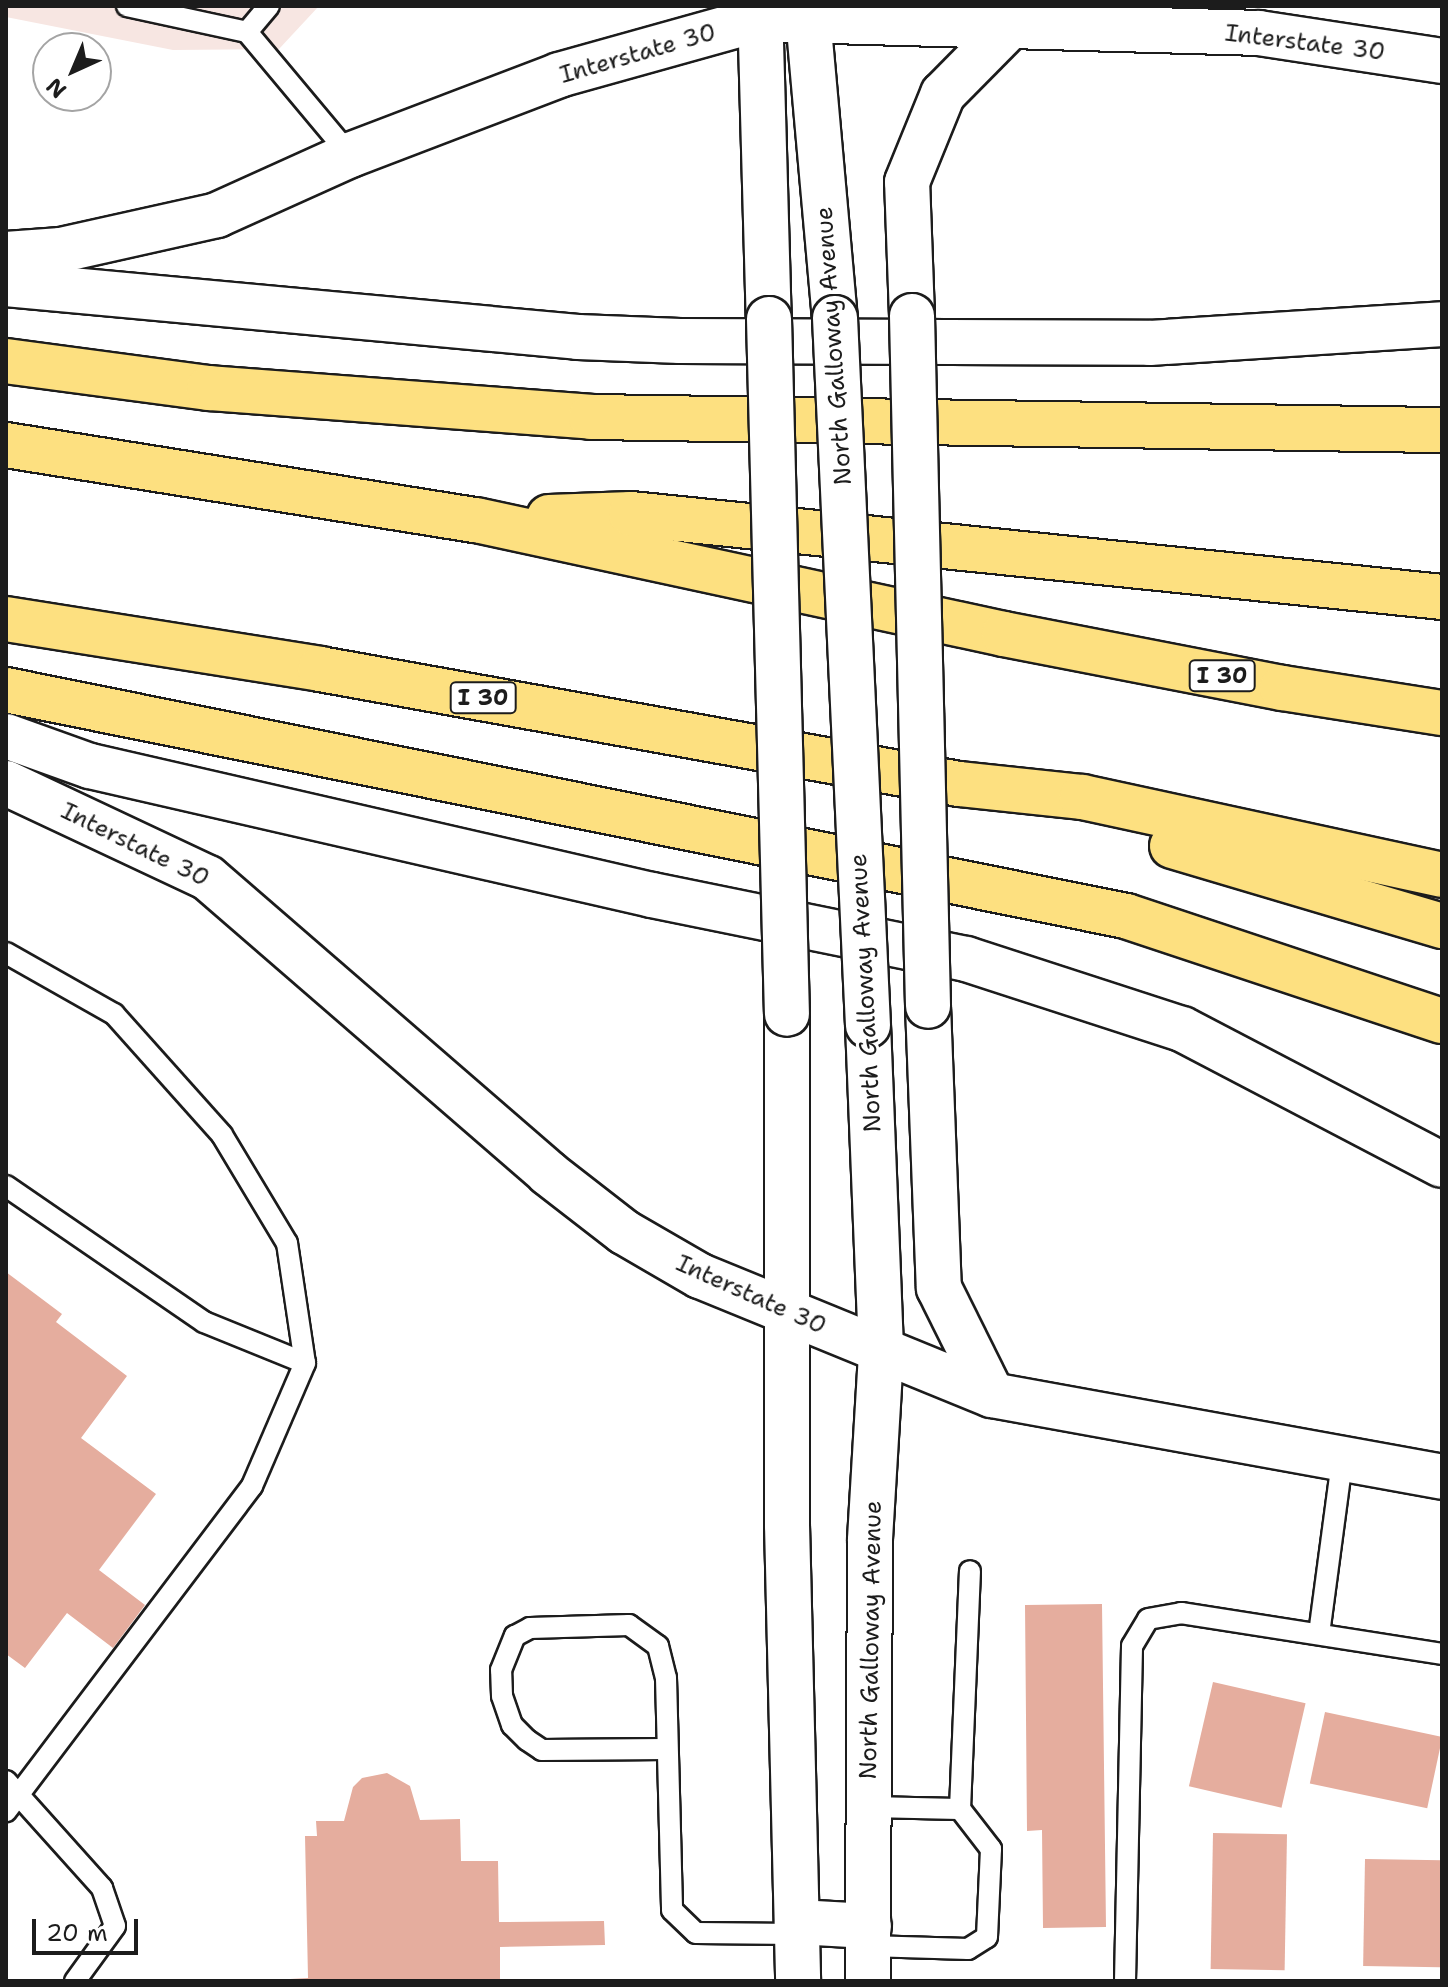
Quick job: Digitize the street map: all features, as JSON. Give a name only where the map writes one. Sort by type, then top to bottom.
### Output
[{"type":"highway","points":[[6,361],[209,388],[591,417],[1442,430]]},
{"type":"highway","name":"I 30","points":[[6,445],[476,520],[1004,634],[1282,688],[1442,713]]},
{"type":"highway","points":[[476,520],[631,514],[1442,597]]},
{"type":"highway","name":"I 30","points":[[6,619],[320,669],[959,784],[1082,797],[1442,875]]},
{"type":"highway","points":[[6,690],[1126,916],[1442,1021]]},
{"type":"highway","points":[[959,784],[1442,926]]},
{"type":"main road","name":"Interstate 30","points":[[6,254],[61,250],[217,215],[350,155],[559,75],[760,13],[807,13],[1010,26],[1260,20],[1442,61]]},
{"type":"main road","points":[[760,13],[787,1014],[787,1525],[798,1981]]},
{"type":"main road","name":"North Galloway Avenue","points":[[807,13],[835,318],[881,1354],[870,1541],[868,1951]]},
{"type":"main road","points":[[992,1395],[939,1288],[928,1006],[907,182],[943,94],[1010,26]]},
{"type":"main road","points":[[6,284],[578,337],[680,341],[1150,343],[1442,324]]},
{"type":"main road","points":[[6,736],[105,769],[652,895],[966,959],[1182,1029],[1442,1165]]},
{"type":"main road","name":"Interstate 30","points":[[6,783],[208,878],[548,1173],[624,1232],[700,1276],[789,1311],[881,1354],[992,1395],[1442,1477]]},
{"type":"main road","points":[[797,1928],[868,1951]]},
{"type":"lane","points":[[127,6],[247,32],[350,155]]},
{"type":"lane","points":[[247,32],[269,6]]},
{"type":"lane","points":[[6,953],[114,1014],[222,1135],[287,1243],[305,1363],[252,1486],[13,1786],[6,1811]]},
{"type":"lane","points":[[6,1186],[204,1322],[305,1363]]},
{"type":"lane","points":[[1319,1634],[1342,1461]]},
{"type":"lane","points":[[868,1951],[968,1949],[987,1937],[991,1849],[960,1809],[970,1571]]},
{"type":"lane","points":[[1125,1981],[1132,1646],[1148,1619],[1181,1613],[1442,1654]]},
{"type":"lane","points":[[666,1749],[542,1750],[527,1740],[512,1725],[502,1696],[501,1670],[515,1636],[530,1628],[629,1625],[646,1634],[658,1646],[666,1678],[672,1910],[696,1933],[797,1928]]},
{"type":"lane","points":[[13,1786],[102,1888],[115,1926],[75,1981]]},
{"type":"lane","points":[[869,1807],[960,1809]]},
{"type":"shaded area","points":[[6,6],[319,6],[279,49],[173,50],[112,38],[112,32],[82,32],[6,17]]},
{"type":"building","points":[[6,1272],[62,1314],[56,1322],[127,1376],[81,1438],[156,1494],[99,1570],[145,1605],[113,1648],[67,1613],[25,1668],[6,1654]]},
{"type":"building","points":[[1102,1604],[1106,1927],[1043,1928],[1042,1830],[1027,1831],[1025,1605]]},
{"type":"building","points":[[1213,1682],[1306,1703],[1281,1808],[1189,1786]]},
{"type":"building","points":[[1325,1712],[1442,1737],[1427,1808],[1310,1783]]},
{"type":"building","points":[[387,1773],[410,1786],[420,1820],[460,1819],[461,1861],[498,1861],[499,1922],[604,1921],[605,1945],[500,1947],[500,1981],[252,1981],[308,1978],[305,1836],[317,1836],[316,1821],[344,1821],[353,1787],[362,1778]]},
{"type":"building","points":[[1213,1833],[1287,1834],[1285,1970],[1211,1969]]},
{"type":"building","points":[[1365,1859],[1442,1860],[1440,1967],[1363,1966]]}]
